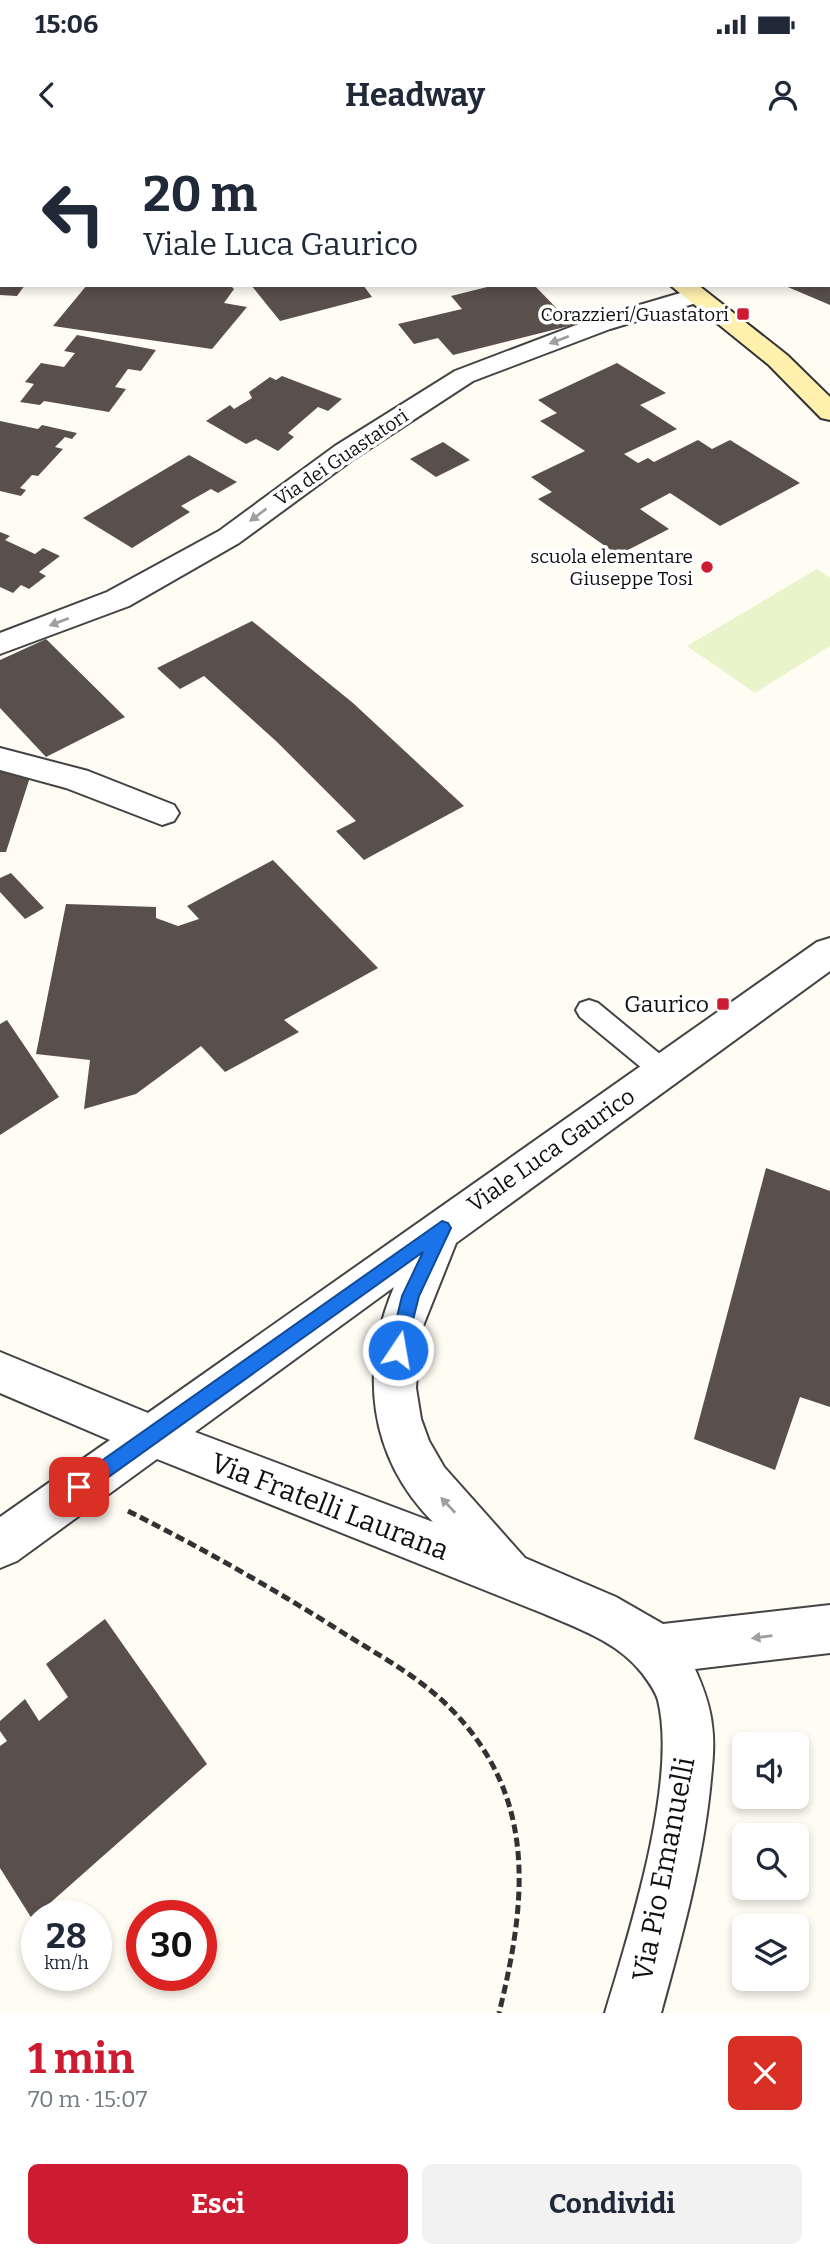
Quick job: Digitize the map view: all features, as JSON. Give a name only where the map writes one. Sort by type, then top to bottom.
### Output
[{"type":"street","points":[[688,290],[778,360],[830,412]]},
{"type":"street","name":"Via dei Guastatori","points":[[0,644],[117,599],[229,537],[345,452],[464,376],[688,290]]},
{"type":"street","points":[[0,759],[76,779],[162,813]]},
{"type":"street","name":"Viale Luca Gaurico","points":[[0,1545],[830,952]]},
{"type":"street","points":[[442,1228],[411,1296],[403,1322],[393,1392],[397,1418],[404,1442],[429,1485],[510,1575]]},
{"type":"street","name":"Via Fratelli Laurana","points":[[0,1372],[151,1437],[510,1575],[618,1622],[654,1649]]},
{"type":"street","points":[[654,1649],[830,1629]]},
{"type":"street","name":"Via Pio Emanuelli","points":[[633,2013],[656,1929],[675,1840],[686,1766],[688,1731],[682,1697],[654,1649]]},
{"type":"lane","points":[[589,1010],[663,1071]]},
{"type":"path","points":[[79,1487],[162,1528],[310,1611],[415,1680],[448,1706],[487,1751],[512,1803],[519,1833],[522,1874],[519,1918],[499,2013]]},
{"type":"green space","points":[[817,569],[830,578],[830,646],[755,693],[687,646]]},
{"type":"building","points":[[0,287],[24,287],[17,296],[0,295]]},
{"type":"building","points":[[85,287],[232,287],[234,289],[224,303],[247,307],[212,349],[53,326]]},
{"type":"building","points":[[253,287],[364,287],[372,297],[280,321]]},
{"type":"building","points":[[487,287],[536,287],[573,325],[453,355],[438,338],[414,344],[398,324],[462,309],[451,296]]},
{"type":"building","points":[[788,287],[830,287],[830,305]]},
{"type":"building","points":[[77,335],[156,350],[141,371],[128,369],[115,387],[126,389],[109,412],[44,401],[40,405],[20,402],[34,384],[25,382],[41,363],[64,367],[75,353],[64,351]]},
{"type":"building","points":[[617,363],[666,393],[640,405],[677,429],[624,454],[638,463],[648,458],[654,462],[698,440],[712,449],[730,440],[800,483],[720,526],[670,493],[640,509],[669,529],[618,555],[538,499],[552,492],[531,477],[585,451],[540,421],[557,413],[538,400]]},
{"type":"building","points":[[282,376],[342,399],[328,411],[318,407],[288,433],[294,437],[278,451],[256,439],[246,444],[206,421],[230,405],[234,409],[252,398],[249,392],[270,377],[276,380]]},
{"type":"building","points":[[0,421],[38,429],[42,425],[77,433],[72,439],[65,437],[55,447],[63,449],[38,476],[32,475],[20,488],[26,490],[21,496],[0,491]]},
{"type":"building","points":[[443,442],[470,460],[436,477],[410,459]]},
{"type":"building","points":[[189,455],[237,482],[218,493],[211,489],[181,506],[190,512],[132,548],[83,518]]},
{"type":"building","points":[[0,532],[10,536],[5,540],[35,554],[43,548],[60,556],[39,572],[46,576],[29,589],[21,585],[13,593],[0,587]]},
{"type":"building","points":[[252,621],[353,703],[464,806],[364,860],[336,831],[356,821],[276,741],[204,676],[180,689],[157,668]]},
{"type":"building","points":[[46,639],[125,717],[46,757],[0,708],[0,660]]},
{"type":"building","points":[[0,769],[32,771],[6,852],[0,852]]},
{"type":"building","points":[[273,860],[378,968],[284,1020],[299,1032],[225,1072],[201,1046],[136,1094],[84,1109],[90,1060],[36,1054],[66,904],[156,907],[156,918],[178,926],[199,919],[187,906]]},
{"type":"building","points":[[11,873],[44,908],[25,919],[0,892],[0,878]]},
{"type":"building","points":[[7,1020],[59,1097],[0,1135],[0,1024]]},
{"type":"building","points":[[766,1168],[830,1191],[830,1407],[800,1397],[775,1470],[694,1439]]},
{"type":"building","points":[[105,1619],[207,1764],[53,1900],[21,1901],[0,1868],[0,1746],[7,1741],[0,1731],[0,1721],[25,1699],[39,1721],[68,1697],[46,1664]]},
{"type":"place","name":"Corazzieri/Guastatori","points":[[743,314]]},
{"type":"place","name":"scuola elementare Giuseppe Tosi","points":[[707,567]]},
{"type":"place","name":"Gaurico","points":[[723,1004]]},
{"type":"route","points":[[79,1487],[442,1228],[411,1296],[398,1350]]}]
